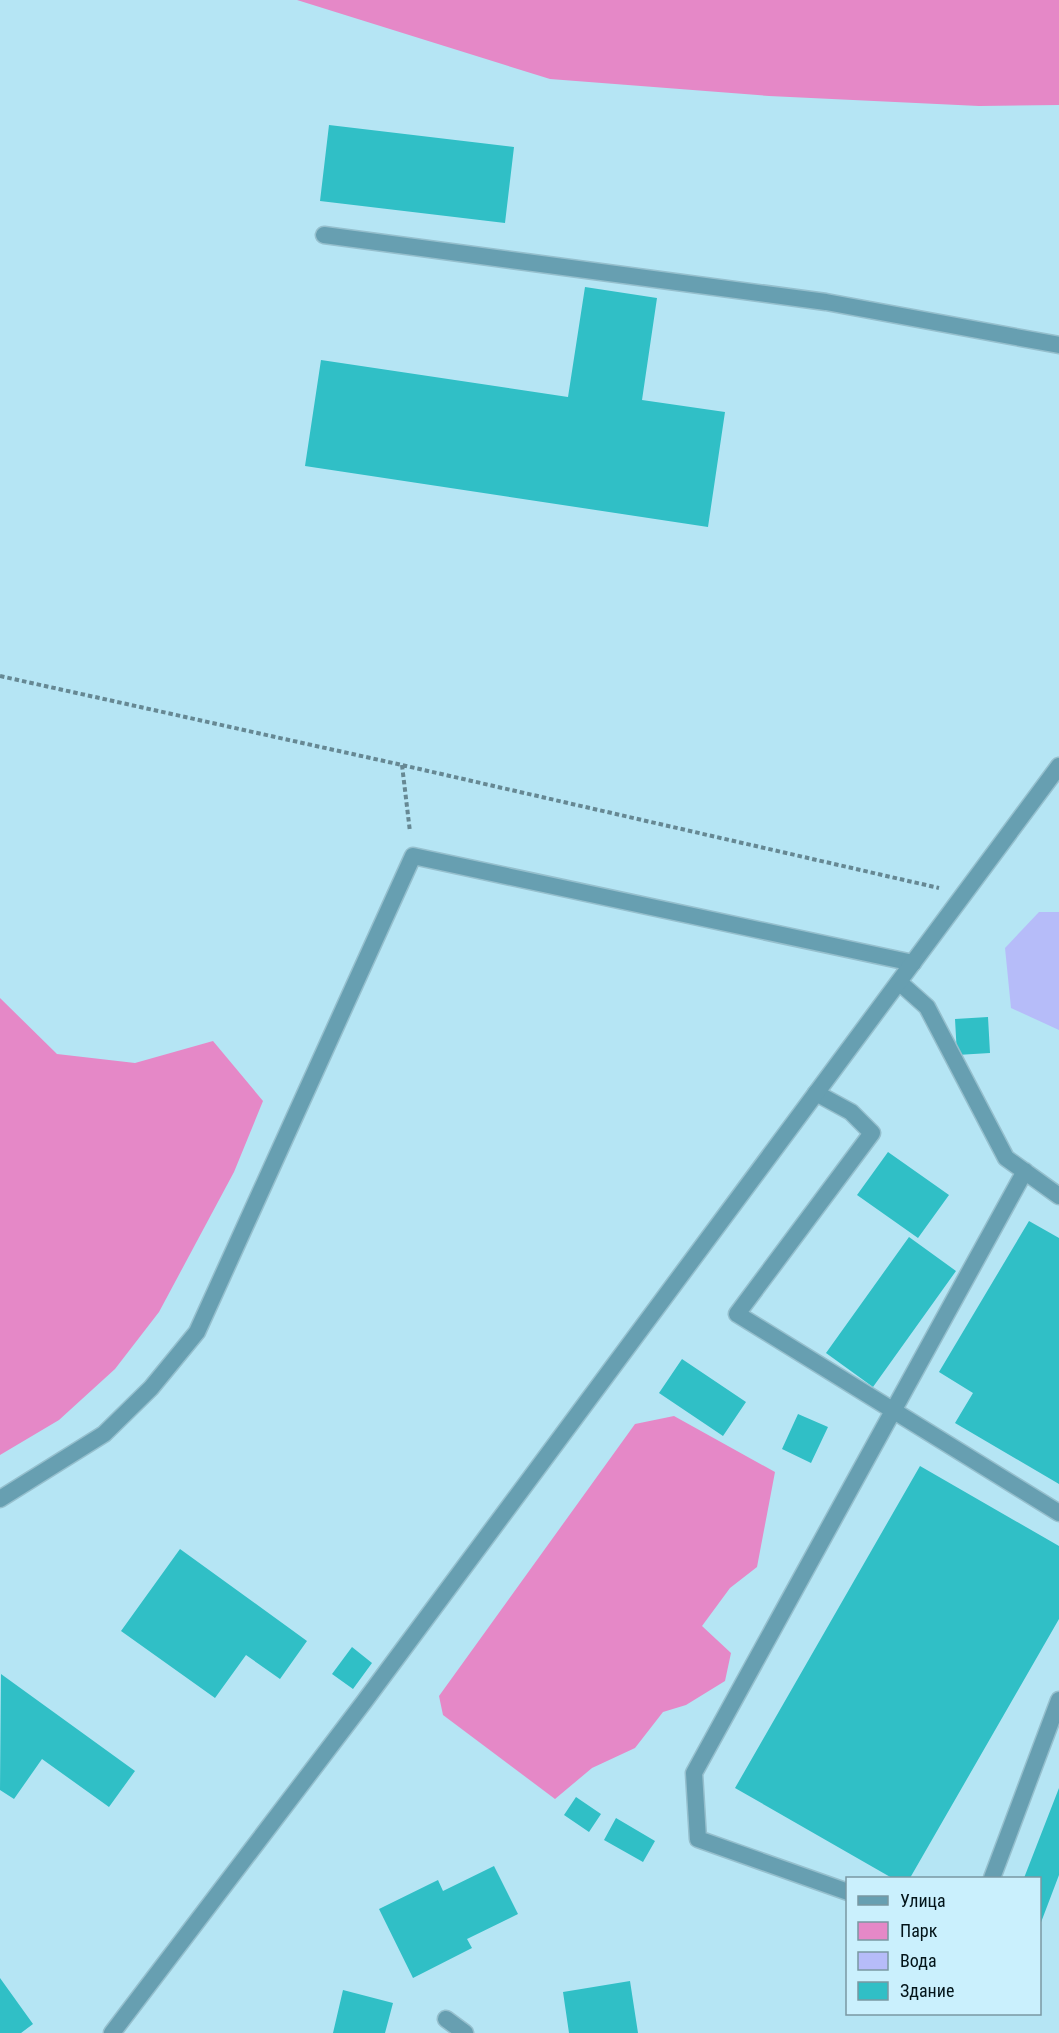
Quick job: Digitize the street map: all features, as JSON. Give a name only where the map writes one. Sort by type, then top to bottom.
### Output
[{"type":"street","points":[[324,235],[826,302],[1059,345]]},
{"type":"street","points":[[112,2033],[364,1702],[1059,766]]},
{"type":"street","points":[[0,1499],[104,1434],[151,1388],[197,1332],[413,856],[913,963]]},
{"type":"street","points":[[899,982],[927,1007],[1006,1158],[1059,1196]]},
{"type":"street","points":[[816,1093],[851,1112],[872,1133],[737,1314],[1059,1513]]},
{"type":"street","points":[[846,1891],[698,1839],[694,1773],[1025,1171]]},
{"type":"street","points":[[992,1877],[1059,1700]]},
{"type":"street","points":[[446,2019],[465,2033]]},
{"type":"path","points":[[0,676],[402,765],[964,894]]},
{"type":"path","points":[[402,765],[413,856]]},
{"type":"green space","points":[[297,0],[1059,0],[1059,105],[979,106],[769,96],[550,79]]},
{"type":"green space","points":[[0,998],[57,1054],[135,1063],[213,1041],[263,1101],[234,1172],[159,1312],[115,1369],[59,1420],[0,1455]]},
{"type":"green space","points":[[674,1416],[775,1472],[757,1567],[730,1588],[702,1626],[731,1653],[725,1681],[686,1705],[663,1712],[635,1748],[592,1768],[555,1799],[443,1715],[439,1696],[635,1424]]},
{"type":"water","points":[[1039,912],[1059,912],[1059,1030],[1011,1008],[1005,948]]},
{"type":"building","points":[[329,125],[514,147],[505,223],[320,201]]},
{"type":"building","points":[[585,287],[657,298],[642,400],[725,412],[708,527],[305,466],[321,360],[568,397]]},
{"type":"building","points":[[988,1017],[990,1053],[957,1055],[955,1019]]},
{"type":"building","points":[[888,1152],[949,1195],[918,1238],[857,1195]]},
{"type":"building","points":[[1029,1221],[1059,1238],[1059,1484],[955,1423],[973,1393],[939,1372]]},
{"type":"building","points":[[909,1237],[956,1271],[873,1387],[826,1353]]},
{"type":"building","points":[[682,1359],[746,1402],[723,1436],[659,1393]]},
{"type":"building","points":[[798,1414],[828,1427],[811,1463],[782,1449]]},
{"type":"building","points":[[920,1466],[1059,1546],[1059,1619],[911,1877],[890,1877],[735,1788]]},
{"type":"building","points":[[180,1549],[307,1641],[280,1679],[246,1655],[215,1698],[121,1631]]},
{"type":"building","points":[[352,1647],[372,1663],[353,1689],[332,1674]]},
{"type":"building","points":[[1,1674],[135,1771],[109,1807],[42,1759],[14,1799],[0,1790]]},
{"type":"building","points":[[1059,1788],[1059,1875],[1041,1922],[1041,1877],[1024,1877]]},
{"type":"building","points":[[576,1797],[601,1814],[589,1832],[564,1815]]},
{"type":"building","points":[[616,1818],[655,1841],[643,1862],[604,1840]]},
{"type":"building","points":[[494,1866],[518,1914],[467,1939],[472,1948],[413,1978],[379,1909],[438,1880],[443,1891]]},
{"type":"building","points":[[0,1978],[33,2024],[21,2033],[0,2033]]},
{"type":"building","points":[[630,1981],[638,2033],[569,2033],[563,1992]]},
{"type":"building","points":[[343,1990],[393,2003],[385,2033],[333,2033]]}]
